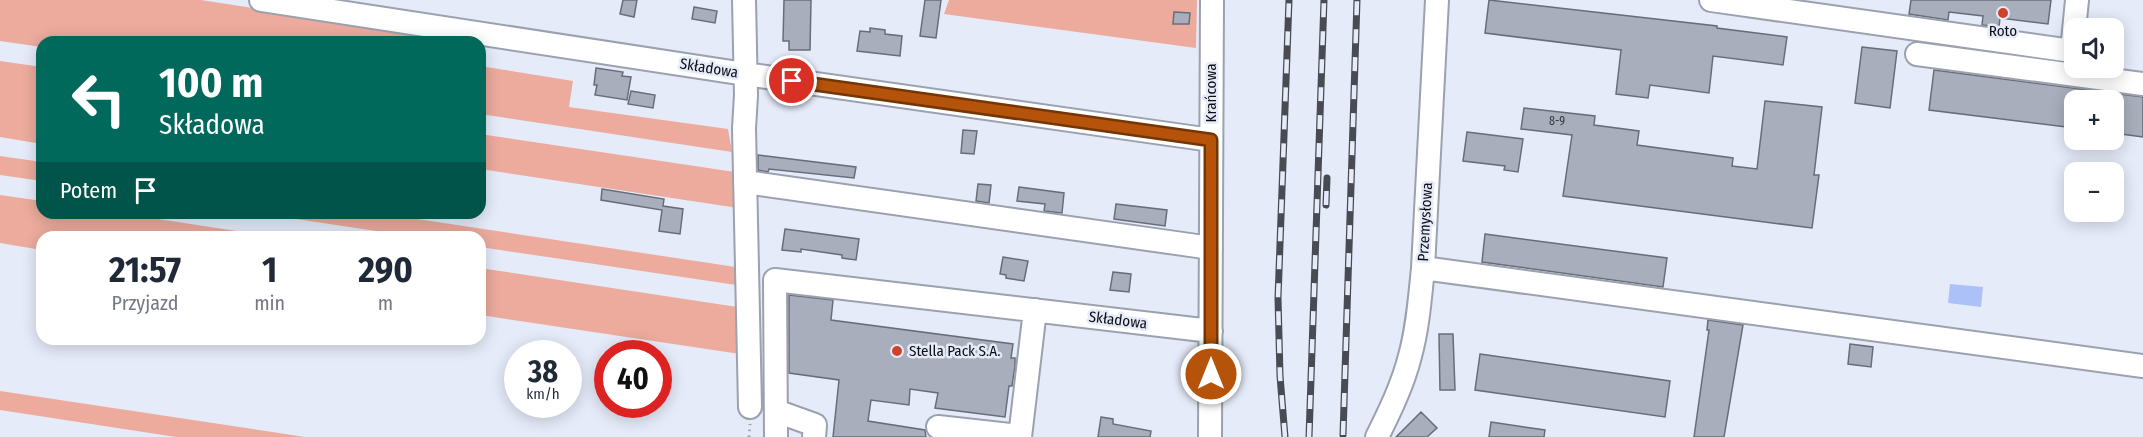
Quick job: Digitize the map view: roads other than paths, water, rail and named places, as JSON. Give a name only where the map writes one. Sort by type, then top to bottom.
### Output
[{"type":"street","name":"Składowa","points":[[261,0],[745,74],[1211,140]]},
{"type":"street","points":[[744,0],[744,128],[750,407]]},
{"type":"street","name":"Krańcowa","points":[[1210,437],[1212,0]]},
{"type":"street","name":"Przemysłowa","points":[[1377,437],[1394,402],[1410,356],[1418,310],[1437,0]]},
{"type":"street","points":[[1711,0],[2072,51],[2077,0]]},
{"type":"street","points":[[1917,54],[2143,84]]},
{"type":"street","points":[[746,182],[1211,248]]},
{"type":"street","points":[[1422,268],[2143,366]]},
{"type":"street","name":"Składowa","points":[[776,411],[775,280],[1211,331]]},
{"type":"street","points":[[938,427],[1020,437],[1035,310]]},
{"type":"street","points":[[776,437],[776,411],[815,425],[814,437]]},
{"type":"water","points":[[1950,284],[1983,287],[1981,307],[1948,303]]},
{"type":"railway","points":[[1285,437],[1280,376],[1278,298],[1289,0]]},
{"type":"railway","points":[[1309,437],[1324,0]]},
{"type":"railway","points":[[1343,435],[1357,0]]},
{"type":"railway","points":[[1326,205],[1327,178]]},
{"type":"place","name":"Roto","points":[[2003,13]]},
{"type":"place","name":"Stella Pack S.A.","points":[[897,351]]}]
